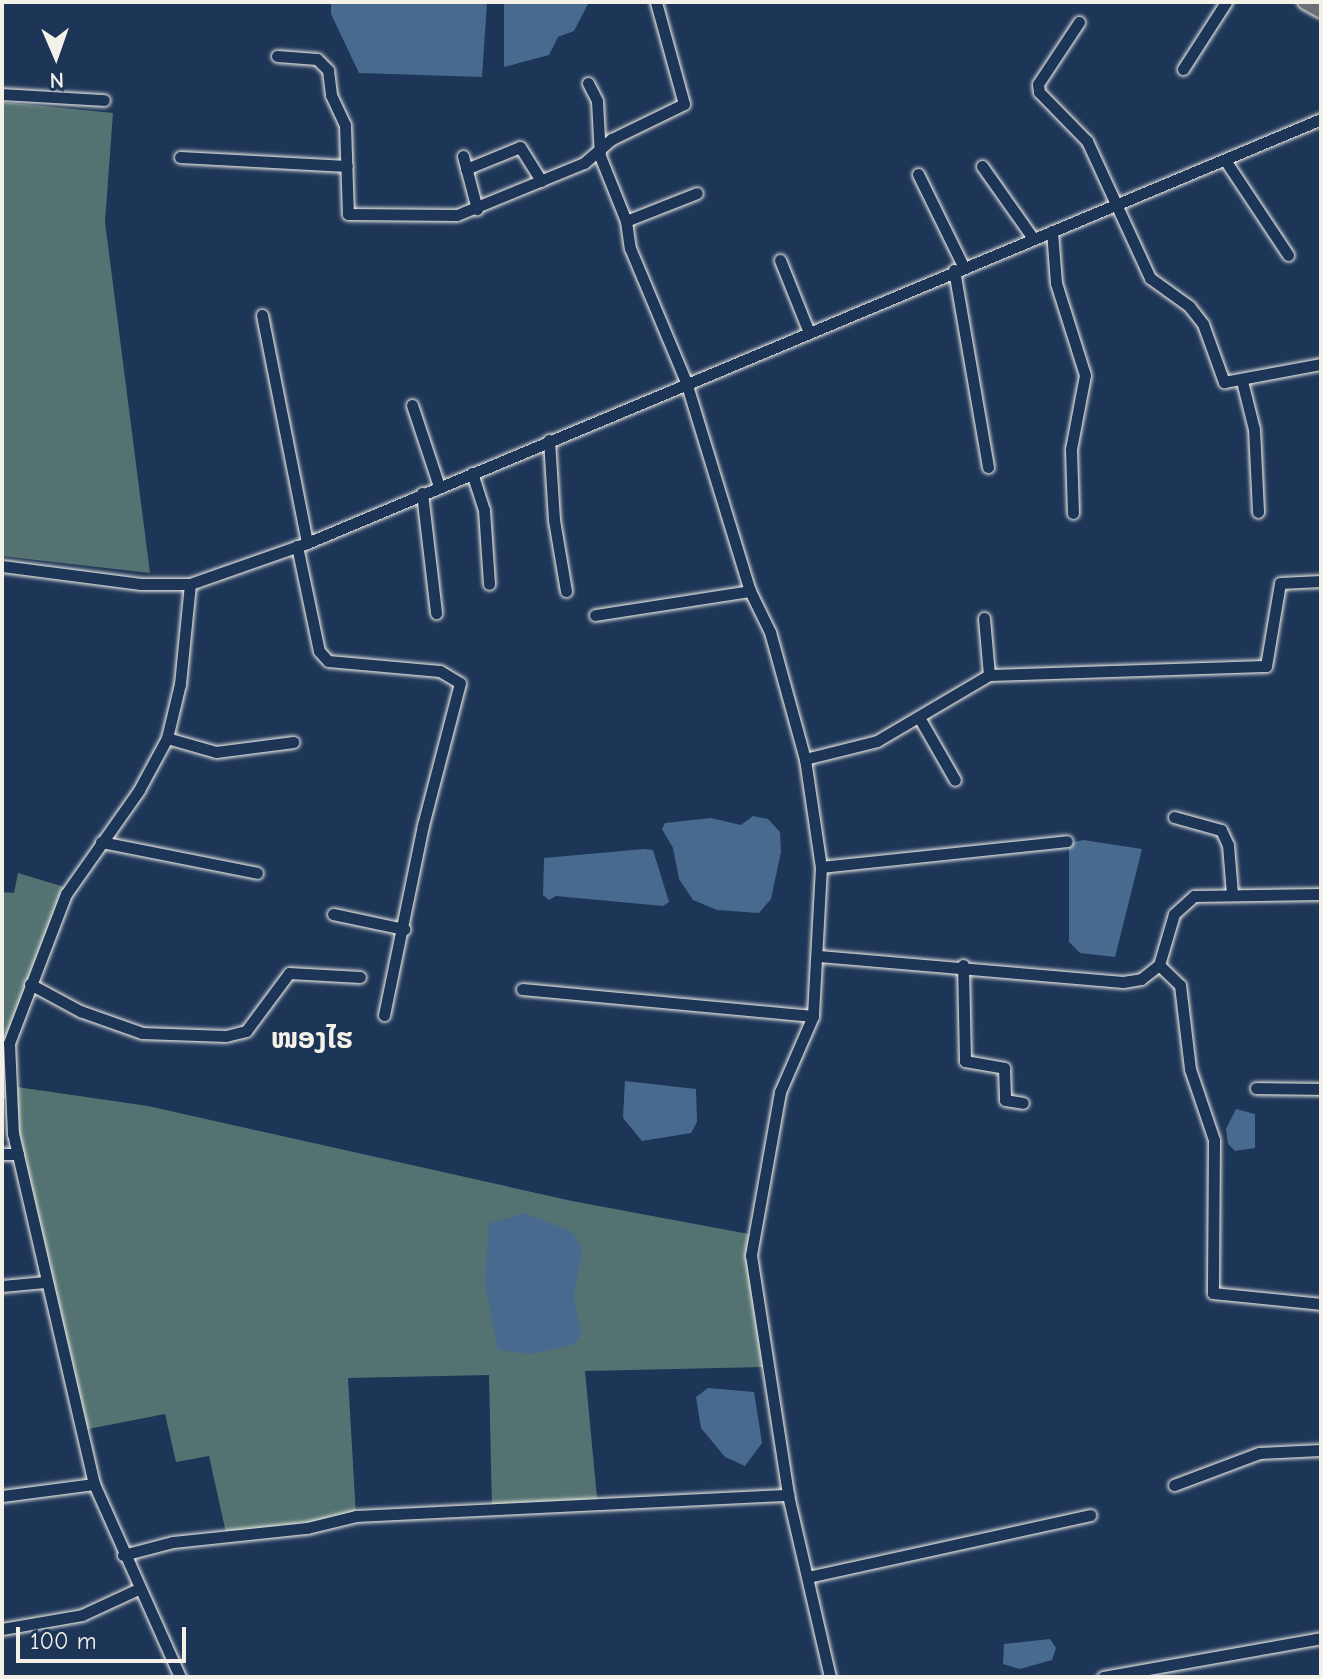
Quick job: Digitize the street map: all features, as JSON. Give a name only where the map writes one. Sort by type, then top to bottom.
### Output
[{"type":"main road","points":[[1305,2],[1321,11]]},
{"type":"street","points":[[277,56],[317,59],[328,70],[331,95],[345,125],[348,214],[435,216],[477,209],[541,181],[599,151],[612,139],[684,104],[656,2]]},
{"type":"street","points":[[1183,69],[1226,2]]},
{"type":"street","points":[[1079,22],[1038,84],[1039,92],[1087,141],[1114,207],[1150,278],[1189,306],[1203,324],[1224,382],[1321,364]]},
{"type":"street","points":[[588,83],[597,101],[599,151],[626,221],[630,248],[686,382],[750,591],[770,632],[805,759],[821,867],[819,956],[813,1016],[780,1092],[751,1255],[788,1495],[830,1677]]},
{"type":"street","points":[[2,94],[104,100]]},
{"type":"street","points":[[2,566],[141,584],[190,584],[302,544],[808,330],[1032,237],[1114,207],[1321,119]]},
{"type":"street","points":[[466,169],[520,147],[541,181]]},
{"type":"street","points":[[463,156],[477,209]]},
{"type":"street","points":[[180,157],[347,166]]},
{"type":"street","points":[[1225,160],[1288,255]]},
{"type":"street","points":[[982,166],[1032,237]]},
{"type":"street","points":[[918,174],[958,268],[988,467]]},
{"type":"street","points":[[626,221],[697,193]]},
{"type":"street","points":[[1052,231],[1056,283],[1085,375],[1071,449],[1073,513]]},
{"type":"street","points":[[780,260],[808,330]]},
{"type":"street","points":[[262,315],[319,651],[328,661],[440,671],[460,683],[423,825],[384,1015]]},
{"type":"street","points":[[1242,381],[1254,429],[1258,512]]},
{"type":"street","points":[[412,405],[439,486]]},
{"type":"street","points":[[549,440],[554,520],[566,591]]},
{"type":"street","points":[[472,473],[484,510],[489,584]]},
{"type":"street","points":[[422,493],[436,613]]},
{"type":"street","points":[[805,759],[877,741],[920,719],[989,675],[1266,666],[1280,583],[1321,581]]},
{"type":"street","points":[[180,1677],[138,1589],[94,1484],[45,1282],[18,1154],[9,1099],[9,1043],[66,894],[167,738],[182,672],[190,584]]},
{"type":"street","points":[[595,615],[750,591]]},
{"type":"street","points":[[984,618],[989,675]]},
{"type":"street","points":[[920,719],[955,780]]},
{"type":"street","points":[[167,738],[234,753],[293,742]]},
{"type":"street","points":[[1174,817],[1221,830],[1228,845],[1232,894]]},
{"type":"street","points":[[821,867],[1067,841]]},
{"type":"street","points":[[101,842],[257,873]]},
{"type":"street","points":[[819,956],[963,965],[1123,982],[1141,979],[1159,965],[1179,906],[1194,896],[1321,894]]},
{"type":"street","points":[[333,914],[404,929]]},
{"type":"street","points":[[963,965],[965,1061],[1004,1068],[1005,1100],[1023,1103]]},
{"type":"street","points":[[1159,965],[1180,985],[1190,1069],[1214,1140],[1213,1293],[1321,1304]]},
{"type":"street","points":[[30,984],[80,1011],[142,1033],[226,1036],[246,1031],[289,973],[360,977]]},
{"type":"street","points":[[522,989],[813,1016]]},
{"type":"street","points":[[1256,1088],[1321,1089]]},
{"type":"street","points":[[2,1154],[18,1154]]},
{"type":"street","points":[[2,1286],[45,1282]]},
{"type":"street","points":[[1174,1485],[1259,1453],[1321,1450]]},
{"type":"street","points":[[2,1496],[94,1484]]},
{"type":"street","points":[[123,1555],[213,1536],[307,1528],[356,1516],[788,1495]]},
{"type":"street","points":[[808,1577],[1090,1515]]},
{"type":"street","points":[[2,1629],[82,1615],[138,1589]]},
{"type":"street","points":[[1103,1677],[1321,1638]]},
{"type":"green space","points":[[2,102],[113,113],[105,222],[150,573],[2,556]]},
{"type":"green space","points":[[18,873],[71,889],[27,996],[13,1049],[10,1086],[148,1106],[572,1201],[754,1235],[768,1367],[585,1371],[598,1508],[492,1510],[489,1375],[348,1378],[356,1516],[226,1533],[209,1456],[176,1462],[165,1414],[83,1430],[9,1100],[2,1098],[2,892],[14,893]]},
{"type":"water","points":[[331,2],[487,2],[482,77],[359,73],[331,14]]},
{"type":"water","points":[[504,2],[589,2],[574,31],[558,37],[549,55],[504,67]]},
{"type":"water","points":[[753,816],[768,819],[780,832],[781,852],[771,899],[759,913],[717,910],[693,900],[679,879],[673,848],[662,829],[665,823],[711,818],[741,825]]},
{"type":"water","points":[[1083,840],[1142,849],[1115,957],[1080,953],[1069,942],[1069,843]]},
{"type":"water","points":[[653,850],[669,902],[663,906],[556,896],[549,900],[543,895],[544,858]]},
{"type":"water","points":[[625,1081],[696,1089],[697,1122],[691,1133],[642,1141],[623,1118]]},
{"type":"water","points":[[1236,1109],[1255,1114],[1255,1148],[1235,1151],[1228,1144],[1226,1129]]},
{"type":"water","points":[[525,1213],[573,1232],[582,1251],[574,1295],[581,1334],[575,1344],[533,1354],[498,1350],[485,1282],[489,1224]]},
{"type":"water","points":[[708,1388],[754,1392],[762,1443],[745,1466],[725,1457],[701,1428],[696,1397]]},
{"type":"water","points":[[1050,1639],[1056,1648],[1052,1660],[1020,1669],[1003,1664],[1004,1644]]},
{"type":"district","name":"ໜອງໄຮ","points":[[312,1039]]}]
